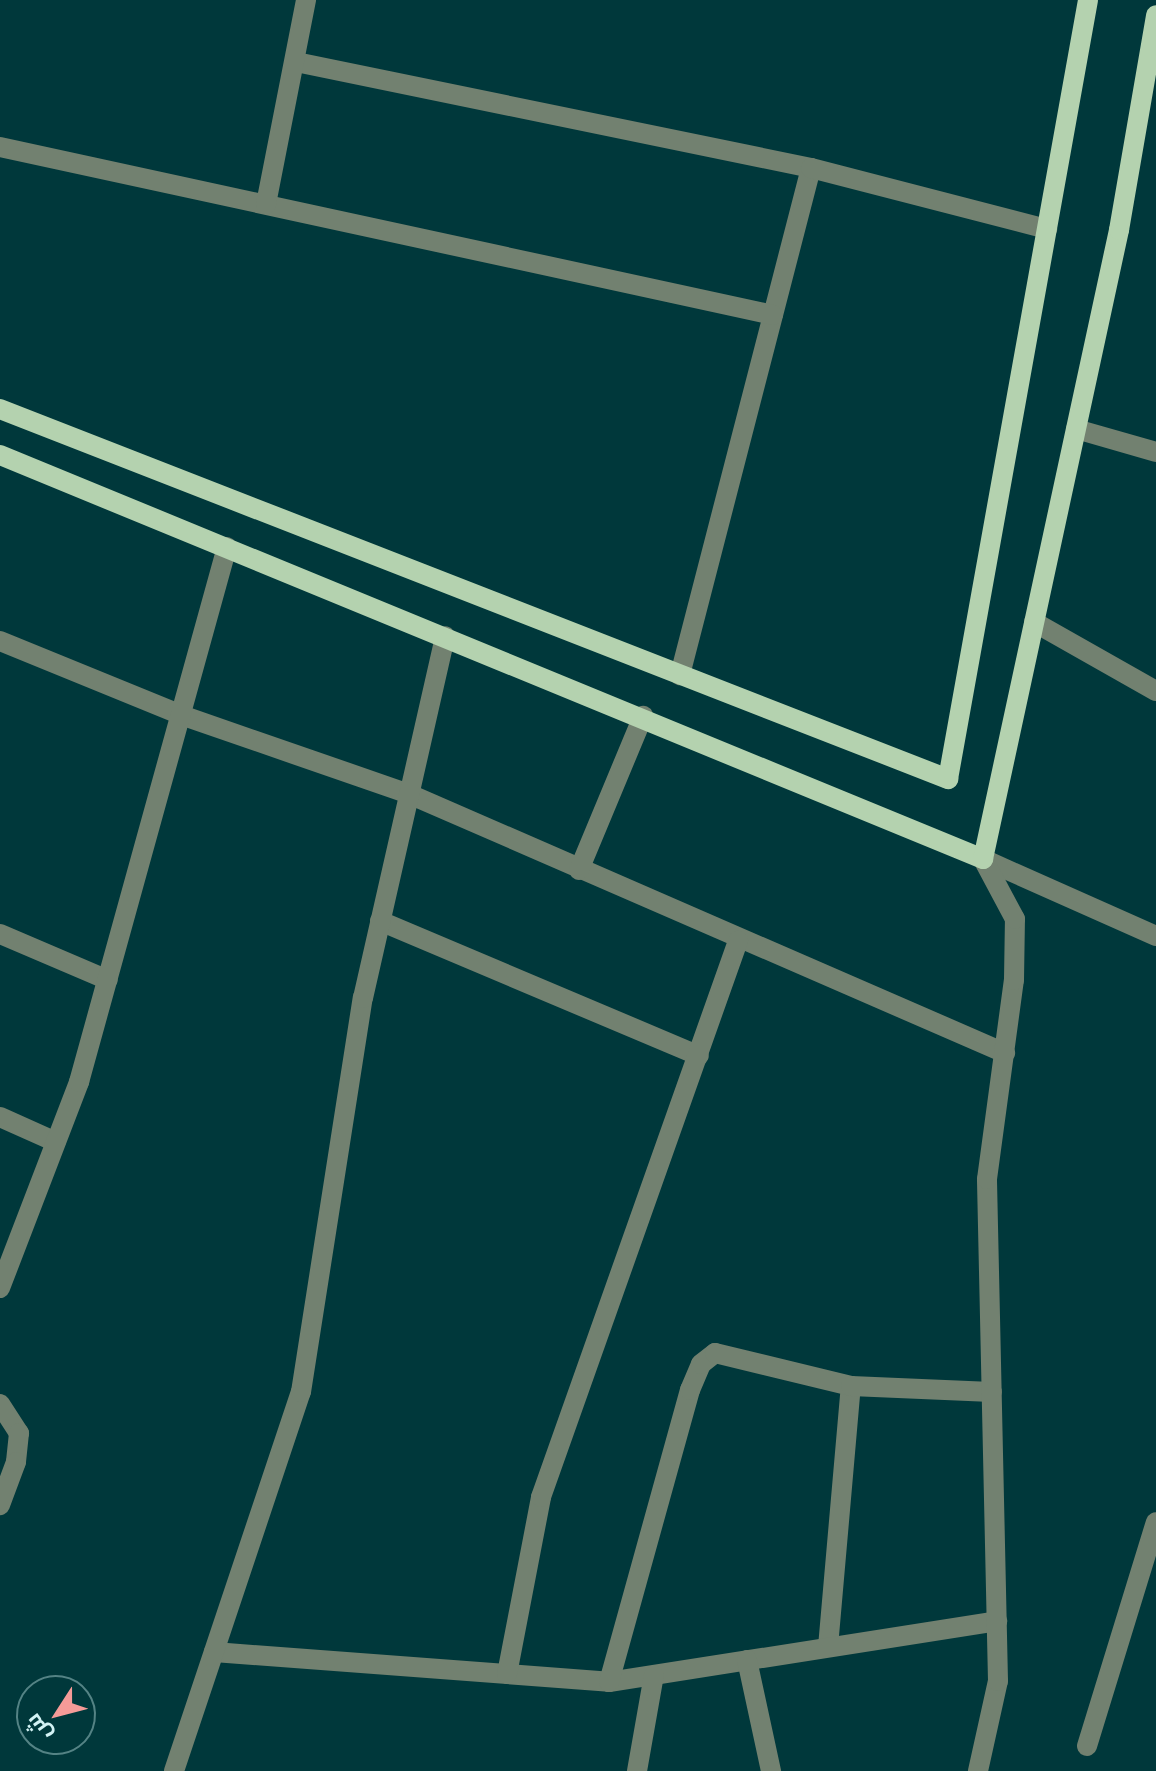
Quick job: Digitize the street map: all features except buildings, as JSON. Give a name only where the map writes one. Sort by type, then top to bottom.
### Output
[{"type":"main road","points":[[0,409],[948,779],[1088,0]]},
{"type":"main road","points":[[0,455],[643,716],[983,859],[1119,230],[1156,13],[1149,0]]},
{"type":"street","points":[[266,204],[306,0]]},
{"type":"street","points":[[296,62],[811,168],[1047,229]]},
{"type":"street","points":[[0,147],[773,315]]},
{"type":"street","points":[[680,675],[811,168]]},
{"type":"street","points":[[1076,429],[1156,452]]},
{"type":"street","points":[[0,1288],[79,1082],[227,547]]},
{"type":"street","points":[[1034,622],[1156,691]]},
{"type":"street","points":[[174,1771],[301,1392],[363,998],[445,636]]},
{"type":"street","points":[[0,641],[181,715],[409,794],[738,941],[1005,1053]]},
{"type":"street","points":[[579,870],[643,716]]},
{"type":"street","points":[[983,859],[1156,936]]},
{"type":"street","points":[[978,1771],[998,1681],[987,1179],[1014,980],[1015,919],[983,859]]},
{"type":"street","points":[[380,921],[699,1056]]},
{"type":"street","points":[[0,934],[108,980]]},
{"type":"street","points":[[507,1674],[541,1497],[738,941]]},
{"type":"street","points":[[0,1117],[56,1142]]},
{"type":"street","points":[[609,1682],[701,1364],[715,1353],[851,1386],[992,1392]]},
{"type":"street","points":[[828,1647],[851,1386]]},
{"type":"street","points":[[0,1404],[19,1433],[16,1462],[0,1505]]},
{"type":"street","points":[[1087,1746],[1156,1522]]},
{"type":"street","points":[[214,1652],[609,1682],[997,1621]]},
{"type":"street","points":[[747,1660],[771,1771]]},
{"type":"street","points":[[637,1771],[654,1675]]}]
